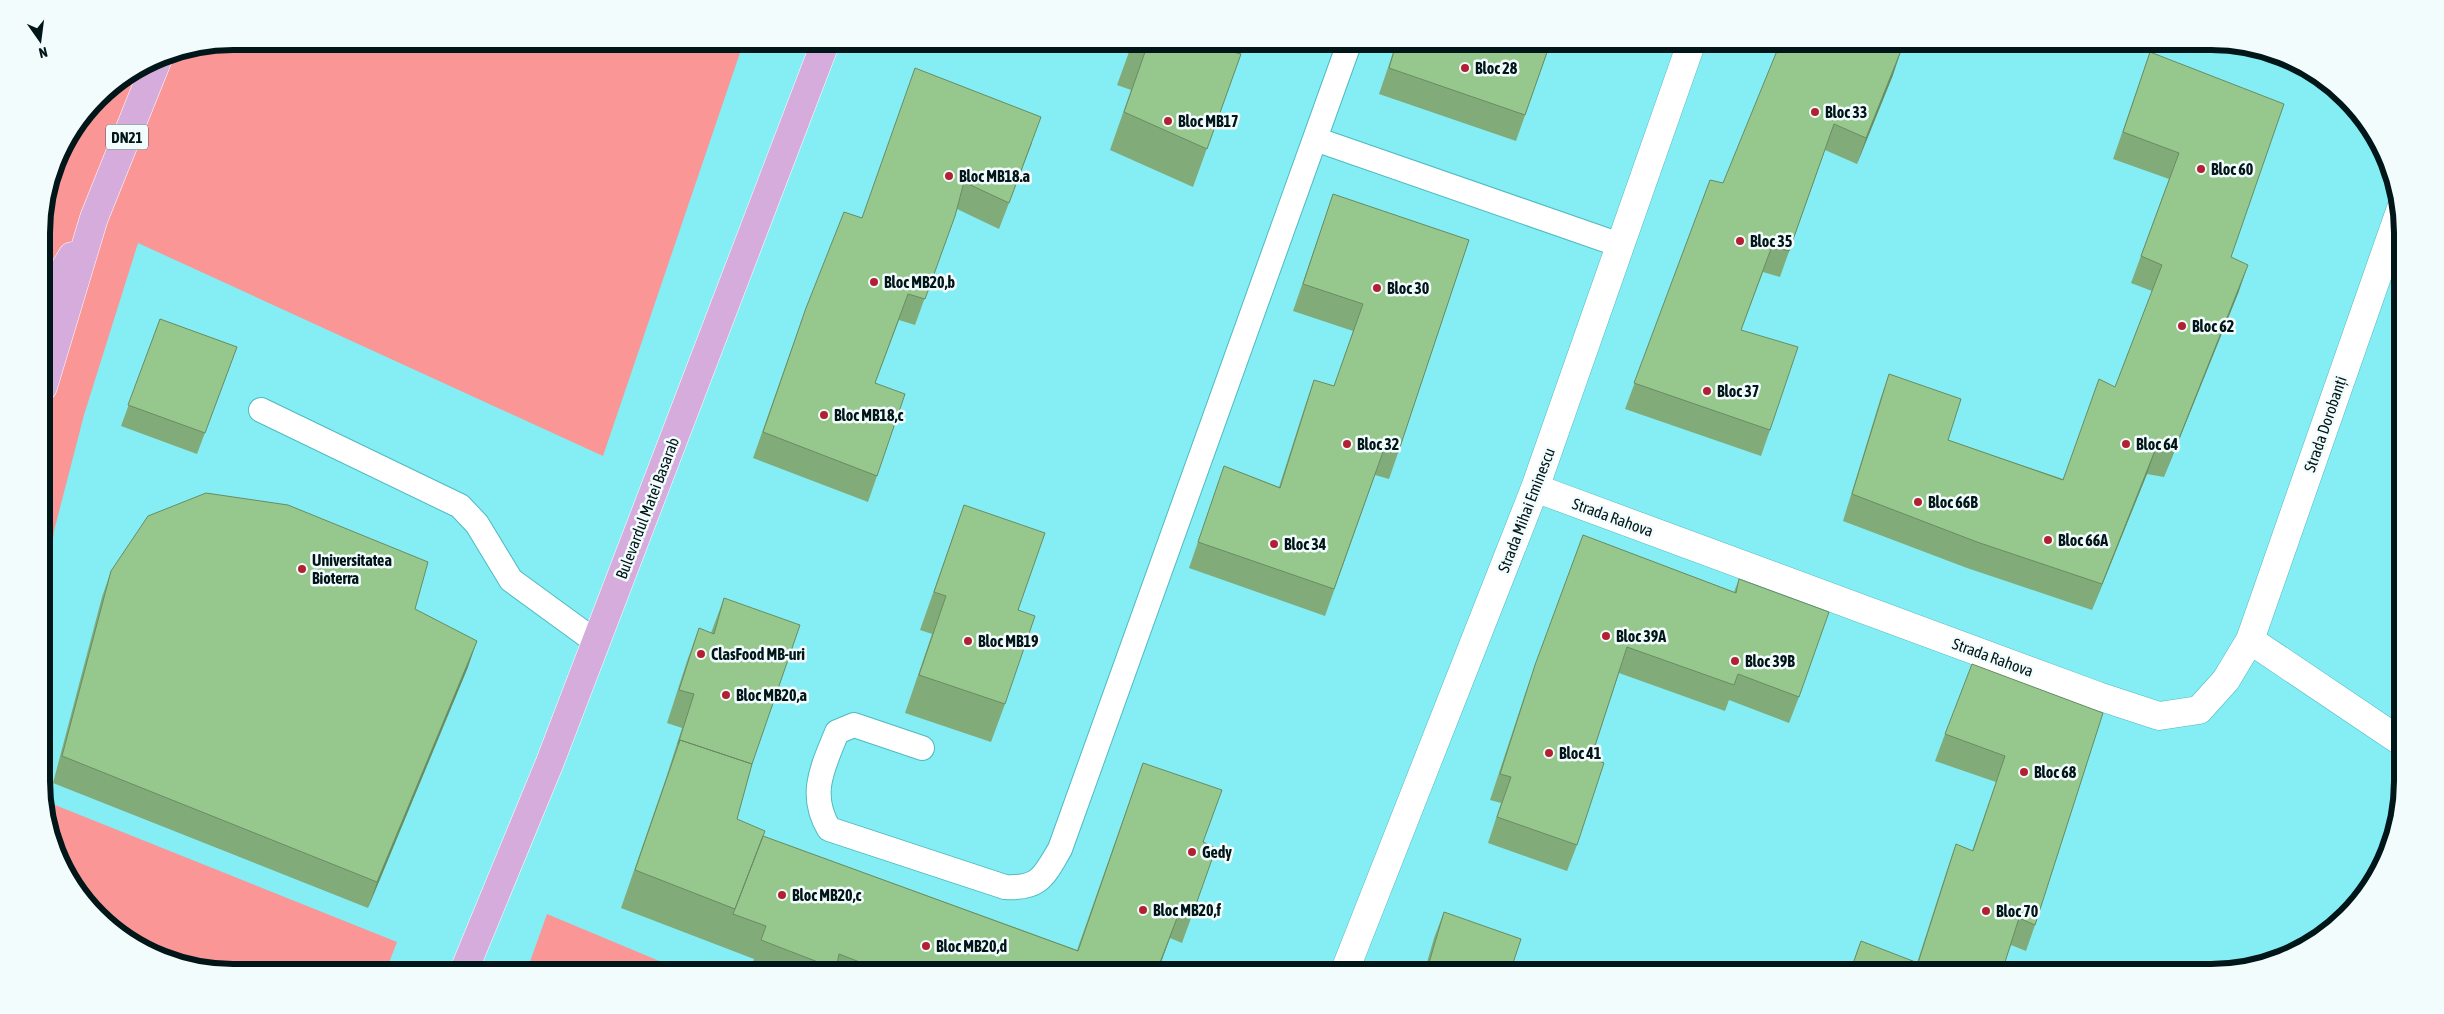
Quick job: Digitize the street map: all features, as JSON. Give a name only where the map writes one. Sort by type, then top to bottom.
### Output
[{"type":"main road","name":"Bulevardul Matei Basarab","points":[[467,964],[550,762],[823,50]]},
{"type":"main road","name":"DN21","points":[[50,364],[94,218],[154,68]]},
{"type":"main road","name":"DN21","points":[[50,293],[94,218]]},
{"type":"street","name":"Strada Mihai Eminescu","points":[[1347,964],[1535,488],[1689,50]]},
{"type":"street","name":"Strada Dorobanți","points":[[2250,640],[2394,228]]},
{"type":"street","name":"Strada Rahova","points":[[1535,488],[2089,693],[2158,716],[2199,710],[2226,680],[2250,640]]},
{"type":"street","points":[[2250,640],[2394,737]]},
{"type":"lane","points":[[922,748],[854,725],[837,732],[824,765],[817,797],[820,815],[828,829],[1005,887],[1023,888],[1044,878],[1060,849],[1347,50]]},
{"type":"lane","points":[[1315,139],[1620,245]]},
{"type":"lane","points":[[260,410],[460,506],[477,524],[512,580],[596,642]]},
{"type":"shaded area","points":[[221,50],[741,50],[603,456],[138,243],[84,415],[54,531],[50,561],[50,221],[56,185],[74,141],[81,131],[95,112],[112,95],[131,81],[141,74],[185,56]]},
{"type":"shaded area","points":[[52,804],[397,942],[388,964],[221,964],[185,958],[163,950],[131,933],[112,919],[95,902],[74,873],[64,851],[56,829]]},
{"type":"shaded area","points":[[547,914],[666,964],[529,964]]},
{"type":"building","points":[[1139,50],[1226,50],[1241,54],[1207,149],[1124,112],[1145,52]]},
{"type":"building","points":[[1394,50],[1548,50],[1525,115],[1389,68]]},
{"type":"building","points":[[1777,50],[1901,50],[1866,138],[1834,124],[1789,251],[1772,246],[1741,330],[1798,347],[1770,430],[1634,383],[1710,180],[1723,183]]},
{"type":"building","points":[[2150,52],[2284,104],[2231,257],[2248,265],[2174,451],[2156,448],[2102,584],[1977,542],[1852,494],[1889,374],[1961,399],[1948,440],[2063,480],[2099,379],[2115,387],[2162,265],[2141,256],[2179,153],[2123,132]]},
{"type":"building","points":[[915,68],[1041,117],[1009,203],[964,182],[955,216],[925,299],[908,294],[875,383],[905,394],[877,476],[763,432],[806,308],[844,212],[862,218]]},
{"type":"building","points":[[1333,194],[1469,240],[1398,453],[1384,449],[1334,589],[1198,542],[1224,466],[1280,488],[1314,380],[1334,386],[1363,304],[1303,284]]},
{"type":"building","points":[[160,319],[237,347],[205,433],[128,405]]},
{"type":"building","points":[[206,493],[288,505],[428,562],[415,609],[477,641],[377,882],[62,756],[111,571],[148,516]]},
{"type":"building","name":"Bloc MB19","points":[[964,505],[1045,533],[1018,610],[1035,616],[1005,704],[919,675],[946,596],[934,592]]},
{"type":"building","points":[[1583,535],[1736,593],[1739,579],[1829,612],[1799,697],[1738,674],[1734,685],[1627,647],[1591,758],[1604,763],[1577,845],[1497,817],[1511,777],[1500,774],[1535,665]]},
{"type":"building","name":"Bloc MB20,a","points":[[724,598],[800,625],[752,764],[680,740],[678,744],[694,694],[679,690],[699,628],[714,634]]},
{"type":"building","points":[[1972,664],[2103,713],[2035,925],[2019,918],[2004,964],[1853,964],[1861,941],[1918,963],[1956,844],[1973,851],[2005,756],[1945,734]]},
{"type":"building","points":[[680,740],[752,764],[737,819],[765,831],[735,909],[635,870]]},
{"type":"building","points":[[1143,763],[1222,790],[1203,842],[1216,848],[1194,910],[1182,905],[1159,964],[865,964],[839,954],[837,964],[823,964],[761,940],[766,926],[733,914],[763,836],[1078,951]]},
{"type":"building","points":[[1444,912],[1521,939],[1513,964],[1429,964]]},
{"type":"place","name":"Bloc 28","points":[[1465,68]]},
{"type":"place","name":"Bloc 33","points":[[1815,112]]},
{"type":"place","name":"Bloc MB17","points":[[1168,121]]},
{"type":"place","name":"Bloc 60","points":[[2201,169]]},
{"type":"place","name":"Bloc MB18.a","points":[[949,176]]},
{"type":"place","name":"Bloc 35","points":[[1740,241]]},
{"type":"place","name":"Bloc MB20,b","points":[[874,282]]},
{"type":"place","name":"Bloc 30","points":[[1377,288]]},
{"type":"place","name":"Bloc 62","points":[[2182,326]]},
{"type":"place","name":"Bloc 37","points":[[1707,391]]},
{"type":"place","name":"Bloc MB18,c","points":[[824,415]]},
{"type":"place","name":"Bloc 32","points":[[1347,444]]},
{"type":"place","name":"Bloc 64","points":[[2126,444]]},
{"type":"place","name":"Bloc 66B","points":[[1918,502]]},
{"type":"place","name":"Bloc 66A","points":[[2048,540]]},
{"type":"place","name":"Bloc 34","points":[[1274,544]]},
{"type":"place","name":"Universitatea Bioterra","points":[[302,569]]},
{"type":"place","name":"Bloc 39A","points":[[1606,636]]},
{"type":"place","name":"Bloc MB19","points":[[968,641]]},
{"type":"place","name":"ClasFood MB-uri","points":[[701,654]]},
{"type":"place","name":"Bloc 39B","points":[[1735,661]]},
{"type":"place","name":"Bloc MB20,a","points":[[726,695]]},
{"type":"place","name":"Bloc 41","points":[[1549,753]]},
{"type":"place","name":"Bloc 68","points":[[2024,772]]},
{"type":"place","name":"Gedy","points":[[1192,852]]},
{"type":"place","name":"Bloc MB20,c","points":[[782,895]]},
{"type":"place","name":"Bloc MB20,f","points":[[1143,910]]},
{"type":"place","name":"Bloc 70","points":[[1986,911]]},
{"type":"place","name":"Bloc MB20,d","points":[[926,946]]}]
